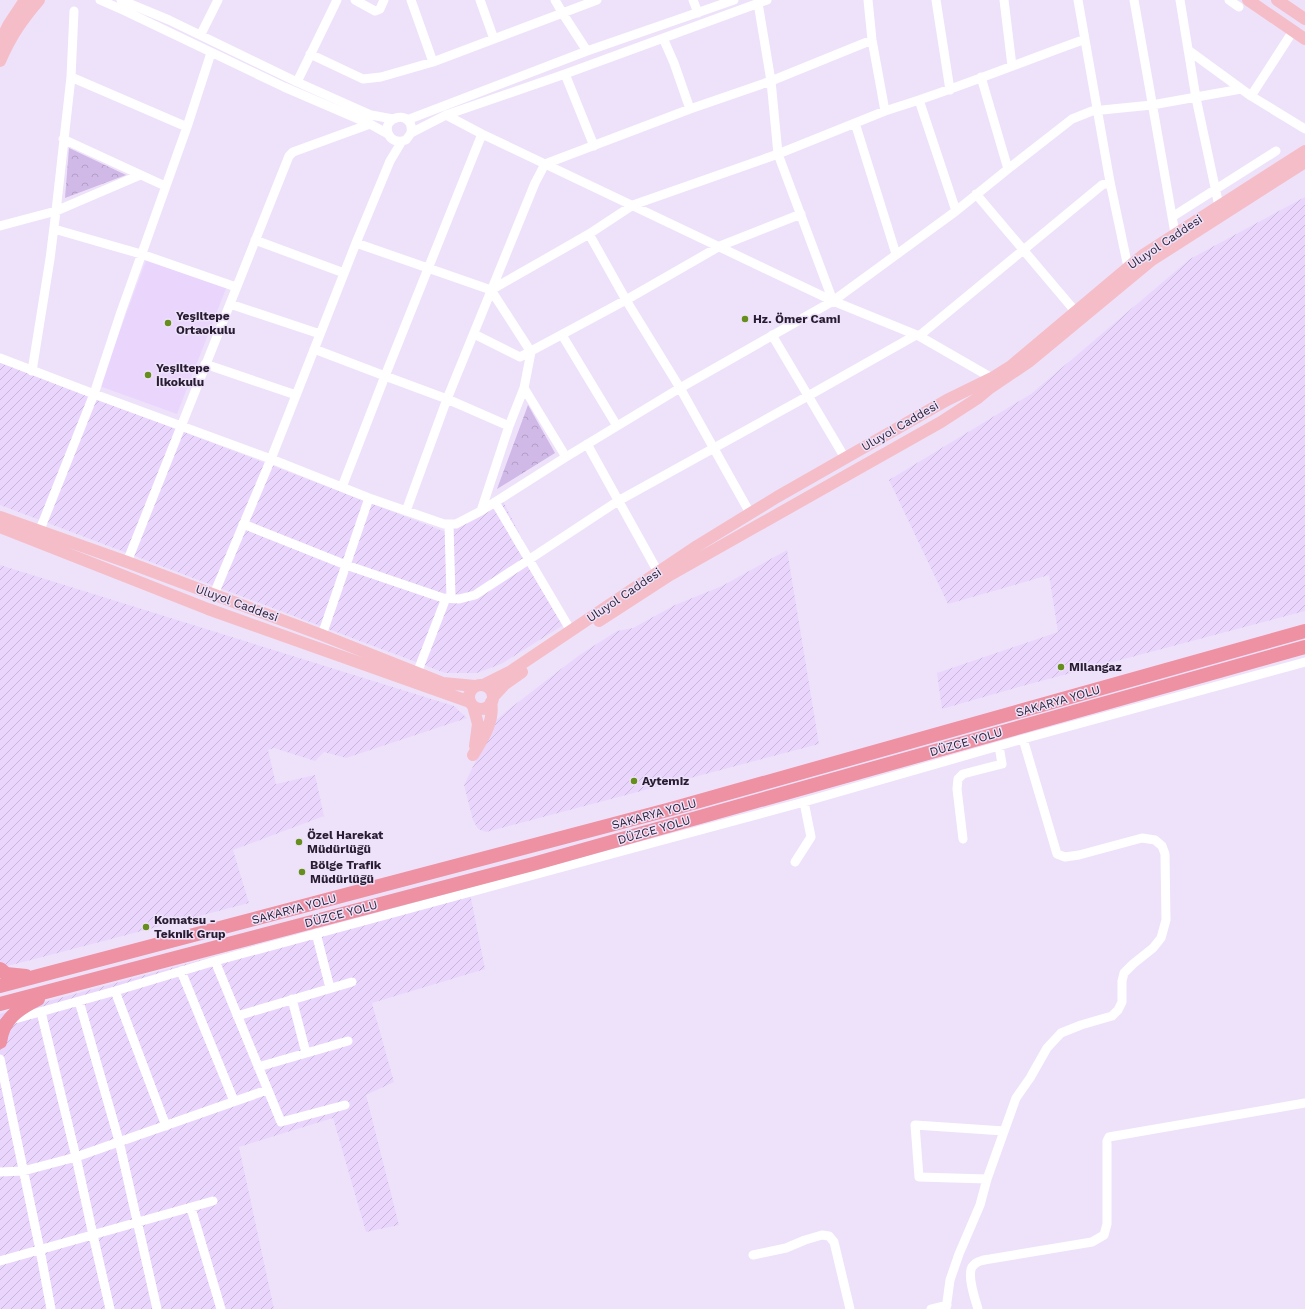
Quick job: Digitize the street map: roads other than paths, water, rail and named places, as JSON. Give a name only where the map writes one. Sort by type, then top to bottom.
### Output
[{"type":"highway","name":"SAKARYA YOLU","points":[[0,986],[671,809],[1305,632]]},
{"type":"highway","name":"DÜZCE YOLU","points":[[0,1004],[533,864],[1305,647]]},
{"type":"highway","points":[[0,969],[6,974],[36,977]]},
{"type":"highway","points":[[0,1042],[1,1032],[11,1015],[30,1003],[69,986]]},
{"type":"main road","points":[[0,43],[4,24],[25,0]]},
{"type":"main road","points":[[0,61],[9,41],[24,18],[39,0]]},
{"type":"main road","points":[[1277,0],[1305,19]]},
{"type":"main road","points":[[1244,4],[1305,39]]},
{"type":"main road","name":"Uluyol Caddesi","points":[[492,700],[506,684],[522,672],[670,575],[941,422],[978,398],[1030,361],[1176,239],[1220,206],[1305,151]]},
{"type":"main road","name":"Uluyol Caddesi","points":[[0,517],[214,594],[443,683],[479,685],[511,671],[658,572],[750,513],[947,400],[992,378],[1011,366],[1128,267],[1305,162]]},
{"type":"main road","name":"Uluyol Caddesi","points":[[0,527],[208,609],[472,704]]},
{"type":"main road","points":[[479,685],[489,688],[492,700],[492,716],[485,734],[472,755],[477,739],[478,724],[469,693],[479,685]]},
{"type":"main road","points":[[472,704],[477,708],[483,708],[489,706],[492,700]]},
{"type":"street","points":[[100,0],[284,88],[370,124],[394,140],[402,141],[406,140],[412,133],[446,115],[565,74],[763,2],[778,154],[833,301]]},
{"type":"street","points":[[121,0],[201,34],[297,82],[371,114],[393,119],[402,117],[411,125],[412,133]]},
{"type":"street","points":[[201,34],[218,0]]},
{"type":"street","points":[[297,82],[337,0]]},
{"type":"street","points":[[355,0],[375,11],[380,9],[384,0]]},
{"type":"street","points":[[411,0],[432,62]]},
{"type":"street","points":[[480,0],[494,39]]},
{"type":"street","points":[[555,0],[587,51]]},
{"type":"street","points":[[310,54],[363,78],[381,77],[432,62],[597,0]]},
{"type":"street","points":[[693,0],[698,13]]},
{"type":"street","points":[[407,120],[587,51],[734,0]]},
{"type":"street","points":[[868,0],[872,40],[885,111]]},
{"type":"street","points":[[936,0],[950,90]]},
{"type":"street","points":[[1004,0],[1012,66]]},
{"type":"street","points":[[1078,0],[1110,182],[1128,267]]},
{"type":"street","points":[[1134,0],[1176,239]]},
{"type":"street","points":[[1229,0],[1244,4]]},
{"type":"street","points":[[1182,1],[1196,98],[1215,190],[1220,206]]},
{"type":"street","points":[[32,371],[54,229],[71,77],[74,11]]},
{"type":"street","points":[[1251,96],[1293,31]]},
{"type":"street","points":[[663,38],[674,63],[690,109]]},
{"type":"street","points":[[406,511],[447,399],[535,182],[545,164],[690,109],[770,81],[872,40]]},
{"type":"street","points":[[491,290],[589,234],[633,205],[778,154],[885,111],[950,90],[981,77],[1080,41]]},
{"type":"street","points":[[1188,50],[1251,96],[1305,129]]},
{"type":"street","points":[[39,532],[94,394],[141,254],[187,127],[211,53]]},
{"type":"street","points":[[565,74],[594,146]]},
{"type":"street","points":[[71,77],[187,127]]},
{"type":"street","points":[[981,77],[1008,169]]},
{"type":"street","points":[[0,358],[270,459],[369,498],[444,524],[456,524],[481,511],[587,444],[680,388],[833,301],[956,210],[1072,119],[1092,111],[1152,105],[1241,89]]},
{"type":"street","points":[[919,100],[956,210]]},
{"type":"street","points":[[446,115],[482,134],[833,301],[918,336],[992,378],[1007,376]]},
{"type":"street","points":[[390,161],[387,126],[393,119]]},
{"type":"street","points":[[855,123],[896,254]]},
{"type":"street","points":[[127,562],[289,156],[293,152],[370,124]]},
{"type":"street","points":[[342,487],[482,134]]},
{"type":"street","points":[[63,139],[165,186]]},
{"type":"street","points":[[214,594],[390,161],[402,141]]},
{"type":"street","points":[[1172,217],[1276,151]]},
{"type":"street","points":[[0,226],[56,211],[140,175]]},
{"type":"street","points":[[243,524],[346,565],[448,598],[459,599],[475,595],[529,561],[618,501],[918,336],[1102,185],[1110,182]]},
{"type":"street","points":[[976,194],[1075,311]]},
{"type":"street","points":[[474,334],[520,356],[531,352],[720,246],[801,214]]},
{"type":"street","points":[[54,229],[141,254],[236,287]]},
{"type":"street","points":[[589,234],[626,300],[680,388],[750,513]]},
{"type":"street","points":[[255,240],[344,273]]},
{"type":"street","points":[[356,243],[491,290],[531,352],[524,388],[509,426],[481,511]]},
{"type":"street","points":[[230,304],[320,334]]},
{"type":"street","points":[[562,335],[617,426]]},
{"type":"street","points":[[772,335],[845,458]]},
{"type":"street","points":[[314,349],[447,399],[509,426]]},
{"type":"street","points":[[205,364],[296,395]]},
{"type":"street","points":[[524,388],[566,457]]},
{"type":"street","points":[[587,444],[658,572]]},
{"type":"street","points":[[322,635],[369,498]]},
{"type":"street","points":[[495,502],[571,631]]},
{"type":"street","points":[[417,673],[448,598],[449,524]]},
{"type":"street","points":[[8,1021],[316,933],[804,802],[1023,739],[1305,662]]},
{"type":"street","points":[[931,1309],[946,1307],[950,1280],[959,1254],[980,1205],[987,1179],[1016,1098],[1030,1078],[1047,1048],[1061,1033],[1081,1025],[1112,1016],[1118,1010],[1122,1002],[1122,981],[1124,973],[1153,948],[1160,938],[1166,920],[1165,854],[1162,846],[1155,840],[1142,838],[1065,858],[1057,854],[1023,739]]},
{"type":"street","points":[[963,839],[957,788],[958,779],[963,774],[1002,764],[999,746]]},
{"type":"street","points":[[795,862],[811,837],[804,802]]},
{"type":"street","points":[[316,933],[330,988]]},
{"type":"street","points":[[215,961],[281,1122],[345,1105]]},
{"type":"street","points":[[180,971],[234,1101]]},
{"type":"street","points":[[237,1016],[352,982]]},
{"type":"street","points":[[115,991],[166,1126]]},
{"type":"street","points":[[292,999],[306,1053]]},
{"type":"street","points":[[79,1001],[119,1141],[157,1309]]},
{"type":"street","points":[[41,1012],[76,1157],[92,1235],[110,1309]]},
{"type":"street","points":[[258,1067],[348,1041]]},
{"type":"street","points":[[0,1059],[51,1309]]},
{"type":"street","points":[[0,1172],[23,1170],[76,1157],[267,1090]]},
{"type":"street","points":[[978,1309],[971,1278],[971,1271],[976,1263],[990,1259],[1092,1242],[1104,1235],[1107,1224],[1107,1141],[1109,1137],[1305,1103]]},
{"type":"street","points":[[987,1179],[919,1177],[915,1125],[1004,1131]]},
{"type":"street","points":[[0,1261],[213,1201]]},
{"type":"street","points":[[190,1208],[221,1309]]},
{"type":"street","points":[[753,1255],[786,1248],[805,1240],[829,1236],[834,1242],[850,1309]]},
{"type":"place","name":"Hz. Ömer Cami","points":[[745,319]]},
{"type":"place","name":"Yeşiltepe Ortaokulu","points":[[168,323]]},
{"type":"place","name":"Yeşiltepe İlkokulu","points":[[148,375]]},
{"type":"place","name":"Milangaz","points":[[1061,667]]},
{"type":"place","name":"Aytemiz","points":[[634,781]]},
{"type":"place","name":"Özel Harekat Müdürlüğü","points":[[299,842]]},
{"type":"place","name":"Bölge Trafik Müdürlüğü","points":[[302,872]]},
{"type":"place","name":"Komatsu - Teknik Grup","points":[[146,927]]}]
